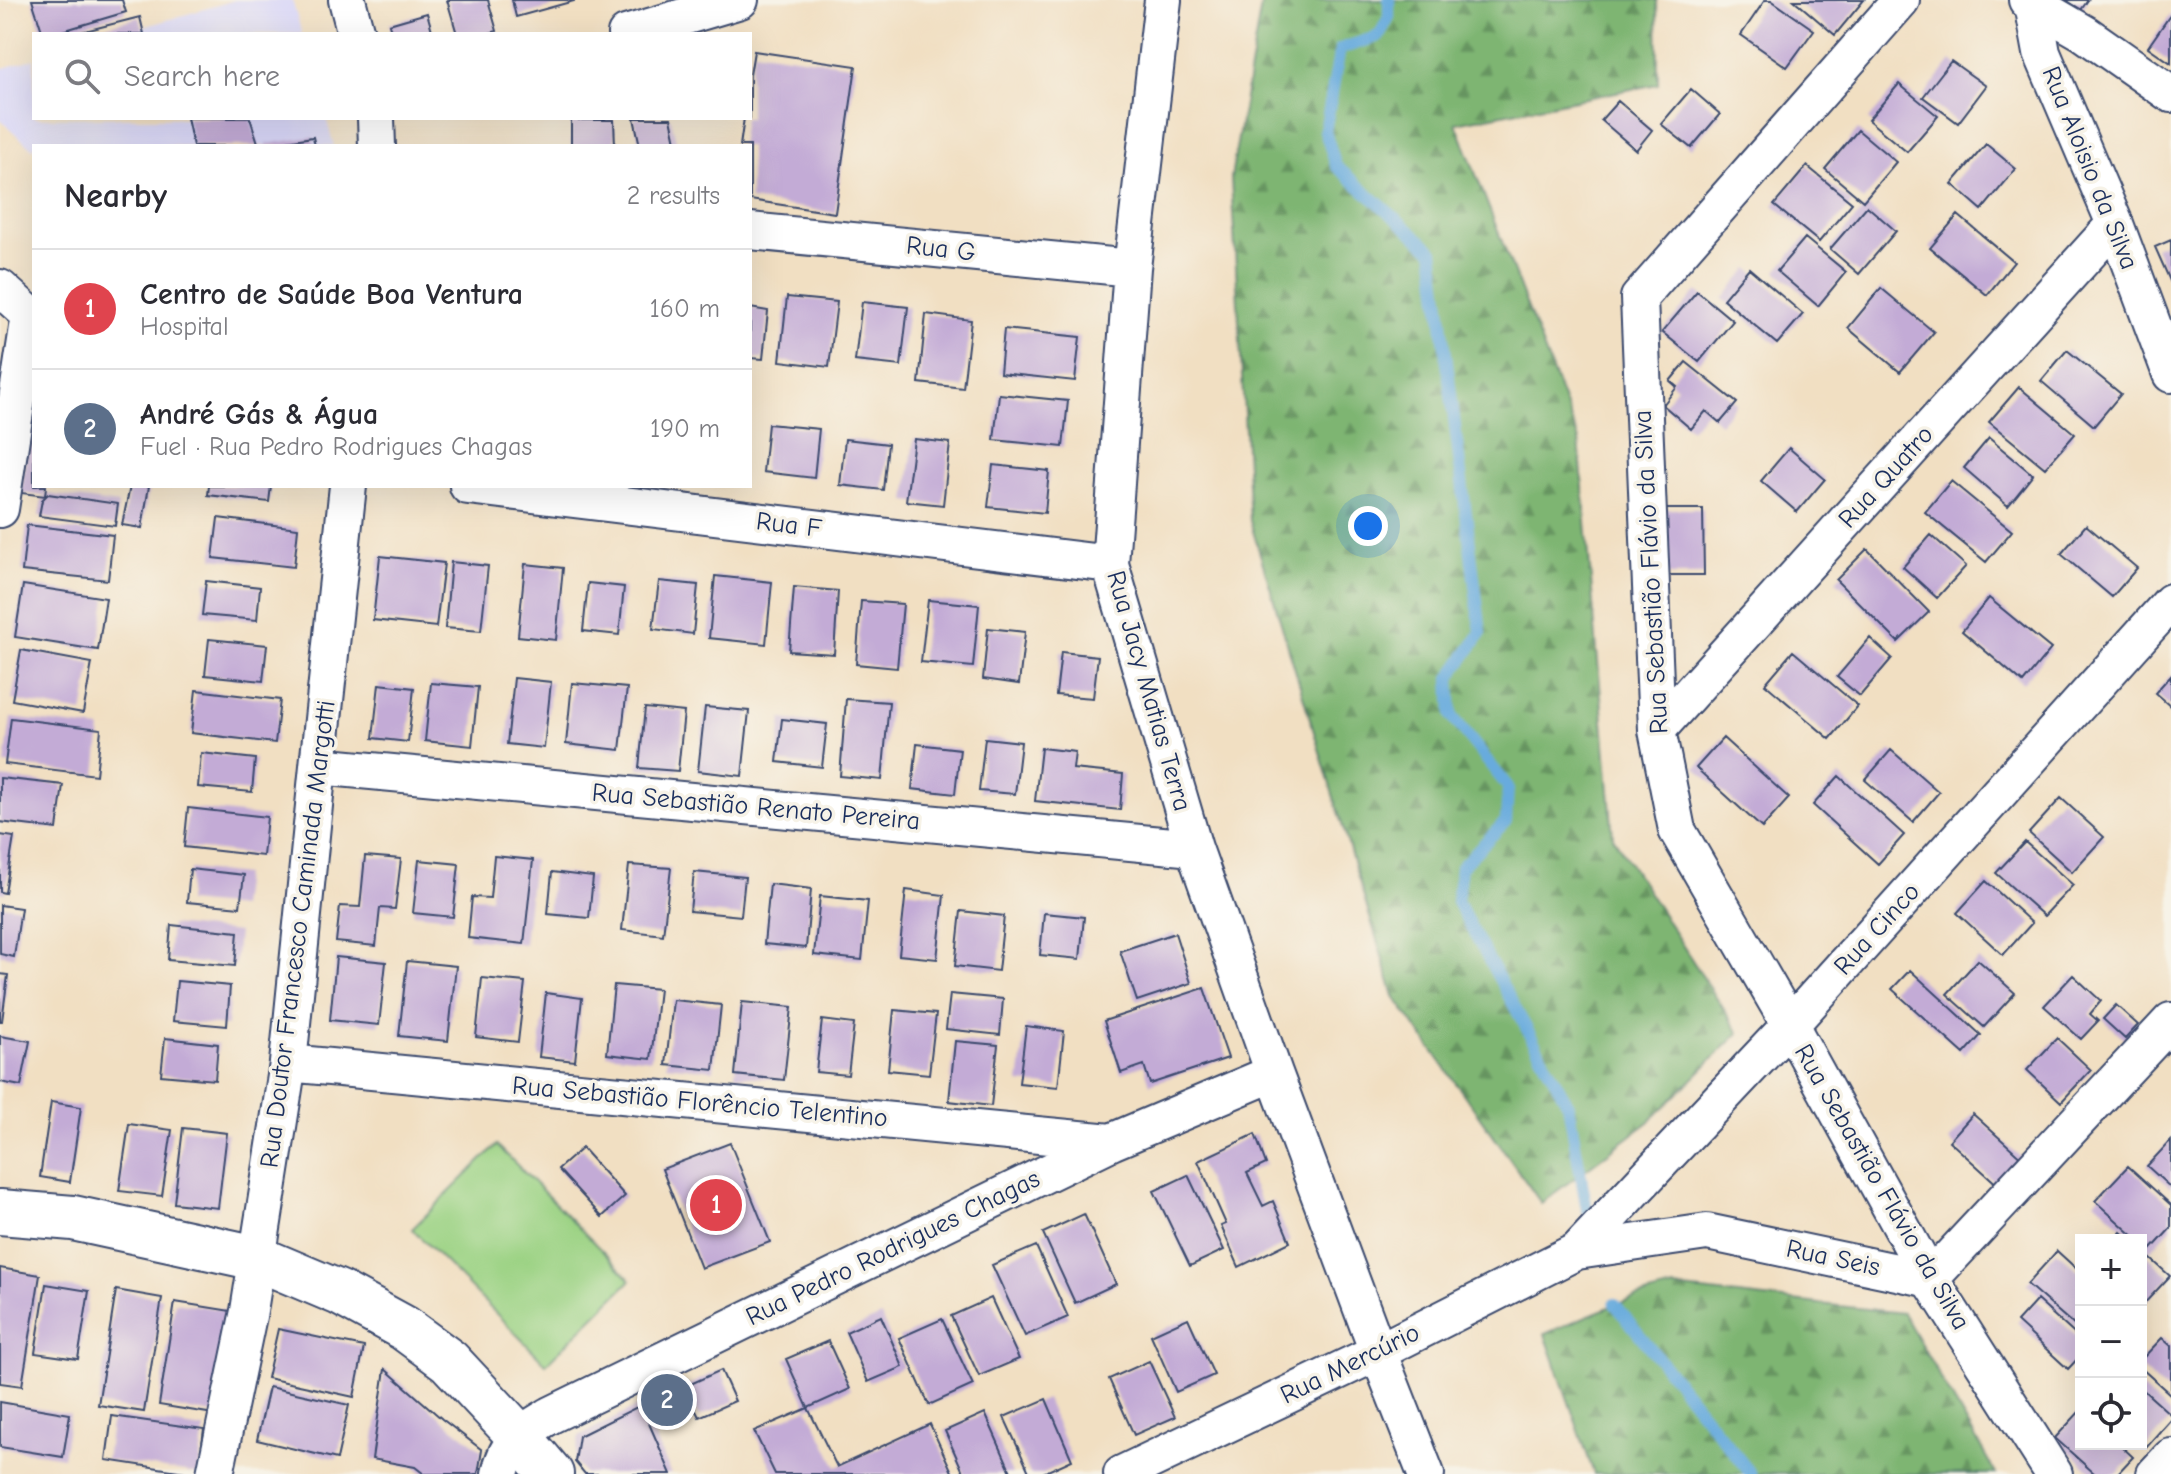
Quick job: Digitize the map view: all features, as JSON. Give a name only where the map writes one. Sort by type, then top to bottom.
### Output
[{"type":"main road","points":[[0,1212],[73,1218],[257,1258],[340,1293],[404,1328],[449,1361],[551,1474]]},
{"type":"street","points":[[347,0],[355,32]]},
{"type":"street","points":[[633,32],[740,0]]},
{"type":"street","name":"Rua Jacy Matias Terra","points":[[1163,0],[1132,268],[1110,564],[1194,848],[1274,1073],[1426,1474]]},
{"type":"street","name":"Rua Sebastião Flávio da Silva","points":[[1901,0],[1639,298],[1657,730],[1677,830],[1790,1025],[1930,1279],[2054,1474]]},
{"type":"street","points":[[2030,2],[2084,33],[2171,94]]},
{"type":"street","name":"Rua Aloisio da Silva","points":[[2030,2],[2042,53],[2115,224],[2171,374]]},
{"type":"street","points":[[376,120],[377,144]]},
{"type":"street","name":"Rua Quatro","points":[[1657,730],[2115,224]]},
{"type":"street","name":"Rua G","points":[[752,231],[1132,268]]},
{"type":"street","points":[[0,288],[30,315],[0,509]]},
{"type":"street","name":"Rua Doutor Francesco Caminada Margotti","points":[[215,1474],[249,1311],[288,1063],[348,488]]},
{"type":"street","name":"Rua F","points":[[484,488],[1110,564]]},
{"type":"street","name":"Rua Cinco","points":[[1577,1251],[1790,1025],[2171,602]]},
{"type":"street","name":"Rua Sebastião Renato Pereira","points":[[318,766],[1194,848]]},
{"type":"street","points":[[1930,1279],[2171,1021]]},
{"type":"street","name":"Rua Sebastião Florêncio Telentino","points":[[288,1063],[1111,1142]]},
{"type":"street","name":"Rua Pedro Rodrigues Chagas","points":[[518,1435],[565,1408],[1111,1142],[1274,1073]]},
{"type":"street","name":"Rua Seis","points":[[1577,1251],[1707,1232],[1930,1279]]},
{"type":"street","name":"Rua Mercúrio","points":[[1122,1474],[1378,1352],[1577,1251]]},
{"type":"street","points":[[500,1474],[518,1435]]},
{"type":"street","points":[[2155,1474],[2171,1457]]},
{"type":"shaded area","points":[[235,0],[292,0],[301,32],[127,32]]},
{"type":"shaded area","points":[[32,60],[32,120],[327,120],[333,144],[32,144],[32,148],[0,120],[0,69]]},
{"type":"green space","points":[[1262,0],[1657,0],[1658,84],[1456,123],[1579,440],[1613,837],[1739,1033],[1649,1122],[1541,1203],[1394,996],[1250,521],[1231,178]]},
{"type":"green space","points":[[497,1145],[631,1280],[546,1364],[412,1229]]},
{"type":"green space","points":[[1674,1288],[1903,1313],[1996,1474],[1594,1474],[1545,1334],[1593,1313]]},
{"type":"building","points":[[32,0],[122,0],[126,12],[59,32],[42,32]]},
{"type":"building","points":[[447,0],[488,0],[497,31],[456,32]]},
{"type":"building","points":[[512,0],[574,0],[574,1],[516,17]]},
{"type":"building","points":[[1765,0],[1771,0],[1814,30],[1787,67],[1741,35]]},
{"type":"building","points":[[1794,0],[1864,0],[1835,35]]},
{"type":"building","points":[[2066,0],[2088,0],[2081,10]]},
{"type":"building","points":[[427,13],[432,32],[391,32],[389,24]]},
{"type":"building","points":[[2171,14],[2171,63],[2148,47]]},
{"type":"building","points":[[140,17],[144,32],[81,32]]},
{"type":"building","points":[[754,51],[856,66],[835,213],[752,200],[752,144],[740,144],[744,120],[752,120]]},
{"type":"building","points":[[1951,61],[1986,86],[1958,123],[1923,97]]},
{"type":"building","points":[[1899,84],[1938,116],[1907,152],[1868,120]]},
{"type":"building","points":[[1691,89],[1720,114],[1691,148],[1661,124]]},
{"type":"building","points":[[1618,101],[1652,130],[1636,150],[1601,120]]},
{"type":"building","points":[[187,120],[251,120],[258,144],[193,144]]},
{"type":"building","points":[[571,120],[614,120],[615,144],[571,144]]},
{"type":"building","points":[[634,120],[671,120],[677,144],[640,144]]},
{"type":"building","points":[[1858,130],[1896,162],[1863,201],[1825,169]]},
{"type":"building","points":[[313,137],[315,144],[267,144]]},
{"type":"building","points":[[1986,144],[2016,169],[1982,210],[1952,184]]},
{"type":"building","points":[[1807,166],[1852,203],[1819,242],[1774,205]]},
{"type":"building","points":[[1867,206],[1896,231],[1859,274],[1830,249]]},
{"type":"building","points":[[1958,215],[2014,262],[1987,295],[1930,248]]},
{"type":"building","points":[[1805,238],[1846,272],[1818,306],[1777,271]]},
{"type":"building","points":[[2171,240],[2171,283],[2155,247]]},
{"type":"building","points":[[1749,268],[1803,314],[1777,344],[1723,299]]},
{"type":"building","points":[[1881,288],[1934,332],[1900,372],[1848,328]]},
{"type":"building","points":[[1697,291],[1733,321],[1699,362],[1662,332]]},
{"type":"building","points":[[787,297],[837,302],[829,367],[780,361]]},
{"type":"building","points":[[862,302],[908,307],[901,366],[855,361]]},
{"type":"building","points":[[752,308],[768,311],[763,359],[752,358]]},
{"type":"building","points":[[926,314],[971,320],[963,388],[919,383]]},
{"type":"building","points":[[1004,329],[1080,337],[1075,381],[1000,373]]},
{"type":"building","points":[[2067,350],[2121,394],[2094,426],[2041,381]]},
{"type":"building","points":[[1686,362],[1737,403],[1720,423],[1706,411],[1691,429],[1663,405],[1677,387],[1670,381]]},
{"type":"building","points":[[2019,387],[2075,434],[2045,468],[1989,422]]},
{"type":"building","points":[[999,394],[1068,401],[1063,447],[994,440]]},
{"type":"building","points":[[32,413],[32,488],[46,488],[45,496],[21,493]]},
{"type":"building","points":[[768,424],[819,429],[814,478],[763,472]]},
{"type":"building","points":[[1989,438],[2033,475],[2008,506],[1964,468]]},
{"type":"building","points":[[845,439],[888,444],[883,490],[840,485]]},
{"type":"building","points":[[914,439],[950,443],[943,505],[906,501]]},
{"type":"building","points":[[1789,448],[1825,479],[1797,512],[1761,481]]},
{"type":"building","points":[[993,465],[1049,471],[1045,513],[988,507]]},
{"type":"building","points":[[1951,481],[2012,531],[1986,562],[1925,512]]},
{"type":"building","points":[[130,488],[149,488],[142,528],[122,525]]},
{"type":"building","points":[[209,488],[271,488],[269,502],[208,495]]},
{"type":"building","points":[[48,494],[118,504],[115,526],[39,516],[42,500]]},
{"type":"building","points":[[1664,509],[1703,509],[1704,575],[1664,575]]},
{"type":"building","points":[[218,518],[298,528],[294,567],[213,558]]},
{"type":"building","points":[[27,525],[113,535],[108,580],[22,571]]},
{"type":"building","points":[[2086,525],[2137,568],[2112,597],[2061,554]]},
{"type":"building","points":[[1931,535],[1966,566],[1937,598],[1903,567]]},
{"type":"building","points":[[1867,549],[1929,612],[1898,642],[1836,580]]},
{"type":"building","points":[[380,556],[444,563],[436,627],[373,620]]},
{"type":"building","points":[[451,562],[488,566],[481,631],[445,628]]},
{"type":"building","points":[[525,564],[563,568],[556,640],[518,636]]},
{"type":"building","points":[[715,576],[772,582],[766,644],[709,638]]},
{"type":"building","points":[[206,581],[260,587],[257,620],[202,615]]},
{"type":"building","points":[[659,581],[698,585],[693,634],[653,629]]},
{"type":"building","points":[[588,583],[624,587],[619,635],[583,631]]},
{"type":"building","points":[[23,585],[106,598],[98,650],[15,637]]},
{"type":"building","points":[[794,587],[838,591],[834,654],[789,651]]},
{"type":"building","points":[[1989,598],[2051,649],[2023,683],[1962,631]]},
{"type":"building","points":[[928,600],[979,605],[973,667],[921,662]]},
{"type":"building","points":[[861,601],[903,604],[897,668],[856,664]]},
{"type":"building","points":[[988,628],[1025,632],[1019,684],[983,679]]},
{"type":"building","points":[[1870,638],[1892,658],[1860,696],[1837,677]]},
{"type":"building","points":[[209,639],[267,645],[263,681],[205,675]]},
{"type":"building","points":[[21,650],[92,663],[83,713],[12,700]]},
{"type":"building","points":[[1793,651],[1858,706],[1830,739],[1765,684]]},
{"type":"building","points":[[1061,652],[1098,656],[1093,698],[1056,695]]},
{"type":"building","points":[[2171,675],[2171,707],[2155,693]]},
{"type":"building","points":[[514,678],[551,682],[544,748],[507,744]]},
{"type":"building","points":[[431,683],[478,687],[472,746],[425,741]]},
{"type":"building","points":[[572,683],[627,688],[620,750],[566,744]]},
{"type":"building","points":[[379,684],[414,688],[408,742],[373,738]]},
{"type":"building","points":[[196,690],[280,700],[275,743],[191,733]]},
{"type":"building","points":[[846,699],[889,702],[882,780],[840,776]]},
{"type":"building","points":[[705,707],[749,711],[742,776],[698,771]]},
{"type":"building","points":[[645,708],[684,712],[678,771],[639,768]]},
{"type":"building","points":[[11,718],[101,729],[96,775],[5,764]]},
{"type":"building","points":[[782,719],[827,724],[822,767],[777,762]]},
{"type":"building","points":[[985,738],[1021,742],[1015,794],[979,791]]},
{"type":"building","points":[[1723,738],[1789,798],[1762,828],[1696,768]]},
{"type":"building","points":[[917,744],[960,749],[955,794],[912,789]]},
{"type":"building","points":[[1041,748],[1075,752],[1073,769],[1123,774],[1120,810],[1035,801]]},
{"type":"building","points":[[1891,750],[1939,792],[1913,822],[1865,780]]},
{"type":"building","points":[[201,753],[255,759],[252,792],[198,787]]},
{"type":"building","points":[[1839,776],[1904,835],[1878,864],[1813,805]]},
{"type":"building","points":[[0,778],[63,785],[57,829],[0,822]]},
{"type":"building","points":[[2061,798],[2104,837],[2072,872],[2029,833]]},
{"type":"building","points":[[188,808],[267,817],[263,856],[184,847]]},
{"type":"building","points":[[0,835],[14,837],[5,893],[0,892]]},
{"type":"building","points":[[2025,842],[2073,885],[2044,916],[1996,873]]},
{"type":"building","points":[[365,856],[401,859],[395,909],[380,908],[376,946],[336,942],[340,906],[360,907]]},
{"type":"building","points":[[494,856],[533,860],[524,944],[468,938],[472,897],[490,898]]},
{"type":"building","points":[[419,860],[459,864],[453,917],[413,913]]},
{"type":"building","points":[[629,865],[671,868],[663,935],[622,930]]},
{"type":"building","points":[[190,869],[244,875],[240,907],[187,902]]},
{"type":"building","points":[[552,872],[593,877],[589,918],[548,914]]},
{"type":"building","points":[[694,872],[745,877],[741,916],[690,911]]},
{"type":"building","points":[[1986,881],[2032,923],[2003,955],[1957,913]]},
{"type":"building","points":[[770,884],[811,889],[806,948],[764,944]]},
{"type":"building","points":[[906,890],[944,895],[937,959],[899,955]]},
{"type":"building","points":[[820,896],[868,901],[862,960],[814,955]]},
{"type":"building","points":[[0,905],[21,908],[14,957],[0,954]]},
{"type":"building","points":[[961,911],[1004,916],[998,971],[955,966]]},
{"type":"building","points":[[1044,913],[1084,917],[1080,959],[1040,955]]},
{"type":"building","points":[[171,925],[238,932],[235,966],[168,960]]},
{"type":"building","points":[[1175,933],[1191,983],[1137,1001],[1120,951]]},
{"type":"building","points":[[336,957],[386,962],[379,1025],[330,1020]]},
{"type":"building","points":[[1978,960],[2015,993],[1984,1027],[1947,994]]},
{"type":"building","points":[[407,961],[456,966],[448,1041],[399,1036]]},
{"type":"building","points":[[1910,970],[1981,1035],[1964,1054],[1892,989]]},
{"type":"building","points":[[0,974],[8,975],[2,1021],[0,1021]]},
{"type":"building","points":[[2073,975],[2101,1001],[2090,1014],[2098,1021],[2081,1039],[2044,1006]]},
{"type":"building","points":[[482,978],[525,982],[518,1042],[476,1037]]},
{"type":"building","points":[[177,981],[230,986],[227,1026],[173,1021]]},
{"type":"building","points":[[614,985],[659,989],[651,1059],[607,1054]]},
{"type":"building","points":[[1204,988],[1228,1058],[1150,1084],[1144,1065],[1121,1073],[1104,1021]]},
{"type":"building","points":[[546,993],[582,998],[575,1061],[539,1057]]},
{"type":"building","points":[[950,994],[1003,999],[1000,1035],[946,1029]]},
{"type":"building","points":[[673,1000],[721,1005],[714,1070],[666,1065]]},
{"type":"building","points":[[742,1002],[792,1007],[784,1080],[735,1075]]},
{"type":"building","points":[[2116,1005],[2138,1025],[2125,1039],[2103,1019]]},
{"type":"building","points":[[894,1010],[936,1014],[929,1074],[888,1070]]},
{"type":"building","points":[[822,1020],[854,1024],[848,1075],[816,1072]]},
{"type":"building","points":[[1026,1026],[1064,1031],[1058,1087],[1019,1083]]},
{"type":"building","points":[[0,1036],[30,1041],[21,1086],[0,1082]]},
{"type":"building","points":[[165,1038],[218,1044],[215,1080],[161,1075]]},
{"type":"building","points":[[2057,1038],[2091,1070],[2061,1102],[2027,1070]]},
{"type":"building","points":[[955,1041],[998,1045],[991,1106],[949,1101]]},
{"type":"building","points":[[51,1102],[81,1107],[70,1182],[40,1177]]},
{"type":"building","points":[[1973,1114],[2024,1160],[2000,1187],[1949,1141]]},
{"type":"building","points":[[129,1124],[172,1130],[162,1196],[119,1191]]},
{"type":"building","points":[[183,1128],[227,1133],[218,1208],[174,1203]]},
{"type":"building","points":[[1255,1134],[1266,1164],[1247,1173],[1263,1206],[1273,1201],[1290,1242],[1239,1267],[1221,1226],[1226,1224],[1198,1161]]},
{"type":"building","points":[[2171,1140],[2171,1188],[2147,1166]]},
{"type":"building","points":[[730,1143],[770,1242],[701,1268],[662,1169]]},
{"type":"building","points":[[582,1148],[625,1196],[602,1217],[558,1169]]},
{"type":"building","points":[[2128,1166],[2171,1205],[2171,1228],[2150,1251],[2147,1248],[2147,1234],[2131,1234],[2095,1201]]},
{"type":"building","points":[[1188,1175],[1224,1250],[1190,1266],[1154,1191]]},
{"type":"building","points":[[1084,1214],[1116,1284],[1075,1303],[1043,1233]]},
{"type":"building","points":[[1036,1246],[1068,1317],[1025,1336],[992,1265]]},
{"type":"building","points":[[2057,1251],[2075,1268],[2075,1326],[2027,1284]]},
{"type":"building","points":[[2147,1255],[2170,1276],[2147,1301]]},
{"type":"building","points":[[0,1268],[40,1275],[22,1386],[0,1383]]},
{"type":"building","points":[[46,1284],[89,1291],[78,1359],[35,1353]]},
{"type":"building","points":[[116,1290],[162,1298],[144,1412],[98,1405]]},
{"type":"building","points":[[991,1298],[1019,1359],[979,1376],[951,1316]]},
{"type":"building","points":[[2037,1300],[2075,1335],[2075,1361],[2068,1369],[2017,1322]]},
{"type":"building","points":[[175,1302],[231,1311],[214,1414],[159,1405]]},
{"type":"building","points":[[881,1316],[903,1367],[868,1382],[846,1332]]},
{"type":"building","points":[[1188,1318],[1214,1375],[1176,1392],[1151,1335]]},
{"type":"building","points":[[942,1319],[973,1385],[929,1405],[899,1338]]},
{"type":"building","points":[[278,1329],[364,1347],[354,1397],[267,1378]]},
{"type":"building","points":[[2162,1338],[2171,1346],[2171,1395],[2147,1373],[2147,1354]]},
{"type":"building","points":[[828,1341],[850,1389],[808,1408],[786,1359]]},
{"type":"building","points":[[1149,1361],[1175,1417],[1134,1435],[1109,1379]]},
{"type":"building","points":[[385,1369],[482,1450],[478,1474],[424,1474],[415,1467],[372,1459]]},
{"type":"building","points":[[721,1370],[735,1401],[699,1417],[684,1387]]},
{"type":"building","points":[[269,1387],[349,1405],[337,1459],[257,1440]]},
{"type":"building","points":[[2147,1393],[2171,1415],[2171,1419],[2147,1446]]},
{"type":"building","points":[[1046,1399],[1072,1460],[1041,1474],[1030,1474],[1004,1417]]},
{"type":"building","points":[[0,1402],[70,1414],[63,1457],[0,1447]]},
{"type":"building","points":[[641,1405],[671,1474],[585,1474],[575,1462],[579,1436]]},
{"type":"building","points":[[808,1408],[837,1467],[930,1424],[953,1474],[775,1474],[754,1431]]},
{"type":"building","points":[[985,1413],[1012,1474],[964,1474],[945,1431]]},
{"type":"building","points":[[112,1416],[204,1429],[198,1474],[106,1460]]},
{"type":"building","points":[[2075,1416],[2075,1450],[2125,1450],[2133,1457],[2117,1474],[2095,1474],[2055,1438]]},
{"type":"waterway","points":[[1389,0],[1389,17],[1379,36],[1340,49],[1325,131],[1336,166],[1433,251],[1481,633],[1450,678],[1452,716],[1508,787],[1506,821],[1461,867],[1457,902],[1568,1104],[1587,1210]]},
{"type":"waterway","points":[[1615,1304],[1751,1474]]},
{"type":"place","name":"Centro de Saúde Boa Ventura","points":[[716,1205]]},
{"type":"place","name":"André Gás & Água","points":[[667,1400]]}]
